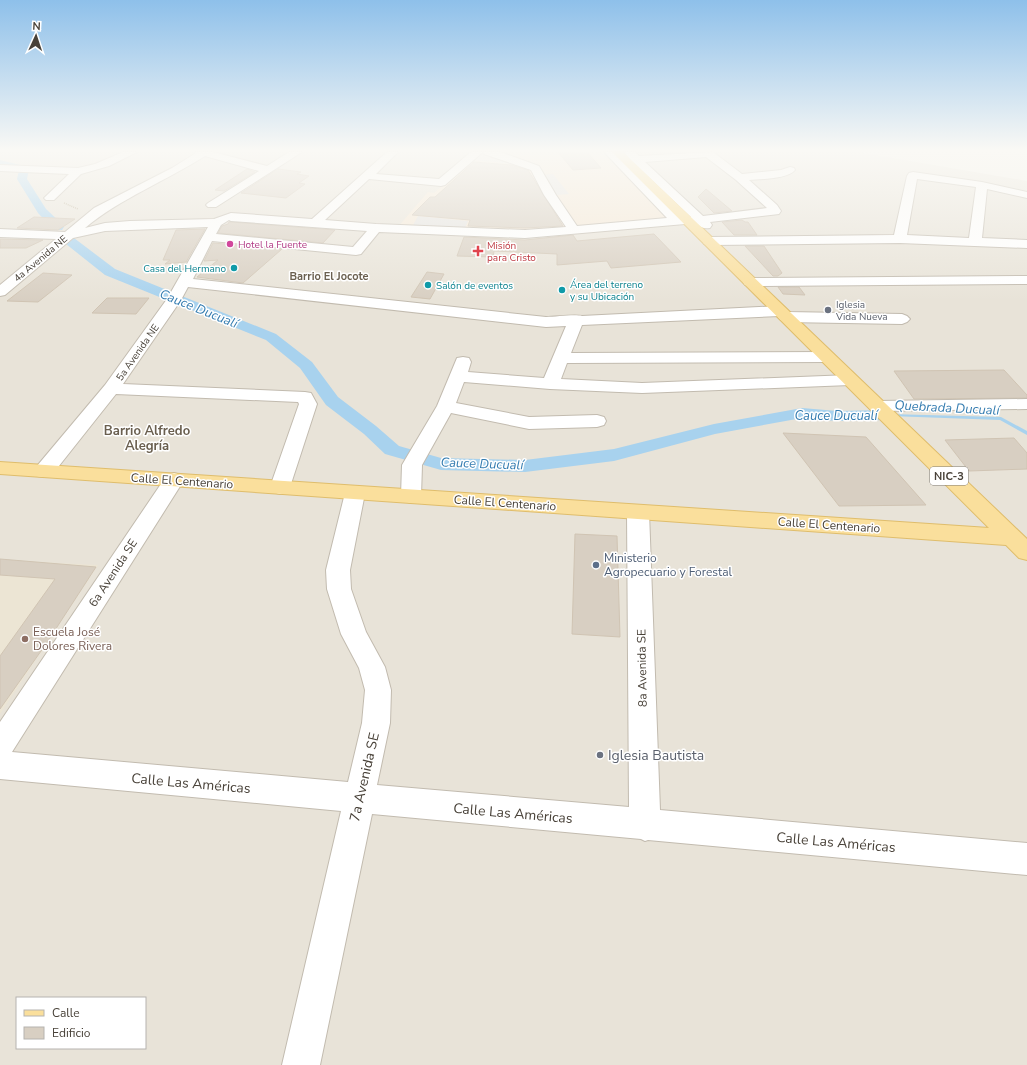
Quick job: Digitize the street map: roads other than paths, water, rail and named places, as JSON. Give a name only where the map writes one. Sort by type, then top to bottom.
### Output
[{"type":"main road","name":"NIC-3","points":[[667,202],[684,221],[709,241],[850,380],[1021,544]]},
{"type":"main road","name":"Calle El Centenario","points":[[0,468],[638,512],[1021,544]]},
{"type":"street","name":"4a Avenida NE","points":[[0,292],[66,236],[92,216],[116,202]]},
{"type":"street","points":[[173,224],[210,215],[236,202]]},
{"type":"street","points":[[315,223],[339,202]]},
{"type":"street","points":[[555,202],[574,230]]},
{"type":"street","points":[[663,202],[684,221]]},
{"type":"street","points":[[680,202],[723,241]]},
{"type":"street","points":[[210,215],[376,228],[442,225],[525,234],[701,220],[775,211],[774,208],[767,202]]},
{"type":"street","points":[[900,239],[907,202]]},
{"type":"street","points":[[975,241],[980,202]]},
{"type":"street","points":[[0,233],[66,236],[93,229],[128,225],[173,224],[210,215],[241,212],[242,210],[234,204]]},
{"type":"street","points":[[234,204],[259,218]]},
{"type":"street","name":"5a Avenida NE","points":[[44,471],[111,389],[179,292],[208,237],[210,215]]},
{"type":"street","points":[[92,216],[128,225]]},
{"type":"street","points":[[208,237],[356,251],[376,228]]},
{"type":"street","points":[[709,241],[900,239],[1027,244]]},
{"type":"street","points":[[750,282],[1027,280]]},
{"type":"street","points":[[179,292],[538,321],[783,314],[902,319]]},
{"type":"street","points":[[550,384],[577,319]]},
{"type":"street","points":[[561,358],[827,357]]},
{"type":"street","points":[[411,496],[412,466],[446,406],[461,368],[550,384],[642,388],[850,380]]},
{"type":"street","points":[[111,389],[305,397],[308,404],[280,487]]},
{"type":"street","points":[[877,406],[1027,404]]},
{"type":"street","points":[[446,406],[529,423],[597,421]]},
{"type":"street","name":"6a Avenida SE","points":[[0,746],[174,480]]},
{"type":"street","name":"7a Avenida SE","points":[[301,1065],[376,723],[378,690],[372,667],[354,634],[338,589],[338,570],[355,493]]},
{"type":"street","name":"8a Avenida SE","points":[[638,512],[645,825]]},
{"type":"street","name":"Calle Las Américas","points":[[0,766],[1026,861]]},
{"type":"waterway","name":"Cauce Ducualí","points":[[36,202],[42,211],[58,227]]},
{"type":"waterway","name":"Cauce Ducualí","points":[[70,241],[110,272],[271,337],[306,365],[332,401],[370,430],[392,450],[441,464],[525,466],[614,455],[714,429],[802,413],[837,416],[886,415]]},
{"type":"waterway","name":"Quebrada Ducualí","points":[[890,415],[1001,419],[1027,433]]},
{"type":"place","name":"Hotel la Fuente","points":[[230,244]]},
{"type":"place","name":"Misión para Cristo","points":[[478,251]]},
{"type":"place","name":"Casa del Hermano","points":[[234,268]]},
{"type":"place","name":"Salón de eventos","points":[[428,285]]},
{"type":"place","name":"Área del terreno y su Ubicación","points":[[562,290]]},
{"type":"place","name":"Iglesia Vida Nueva","points":[[828,310]]},
{"type":"place","name":"Ministerio Agropecuario y Forestal","points":[[596,565]]},
{"type":"place","name":"Escuela José Dolores Rivera","points":[[25,639]]},
{"type":"place","name":"Iglesia Bautista","points":[[600,755]]},
{"type":"district","name":"Barrio El Jocote","points":[[329,276]]},
{"type":"district","name":"Barrio Alfredo Alegría","points":[[147,438]]}]
